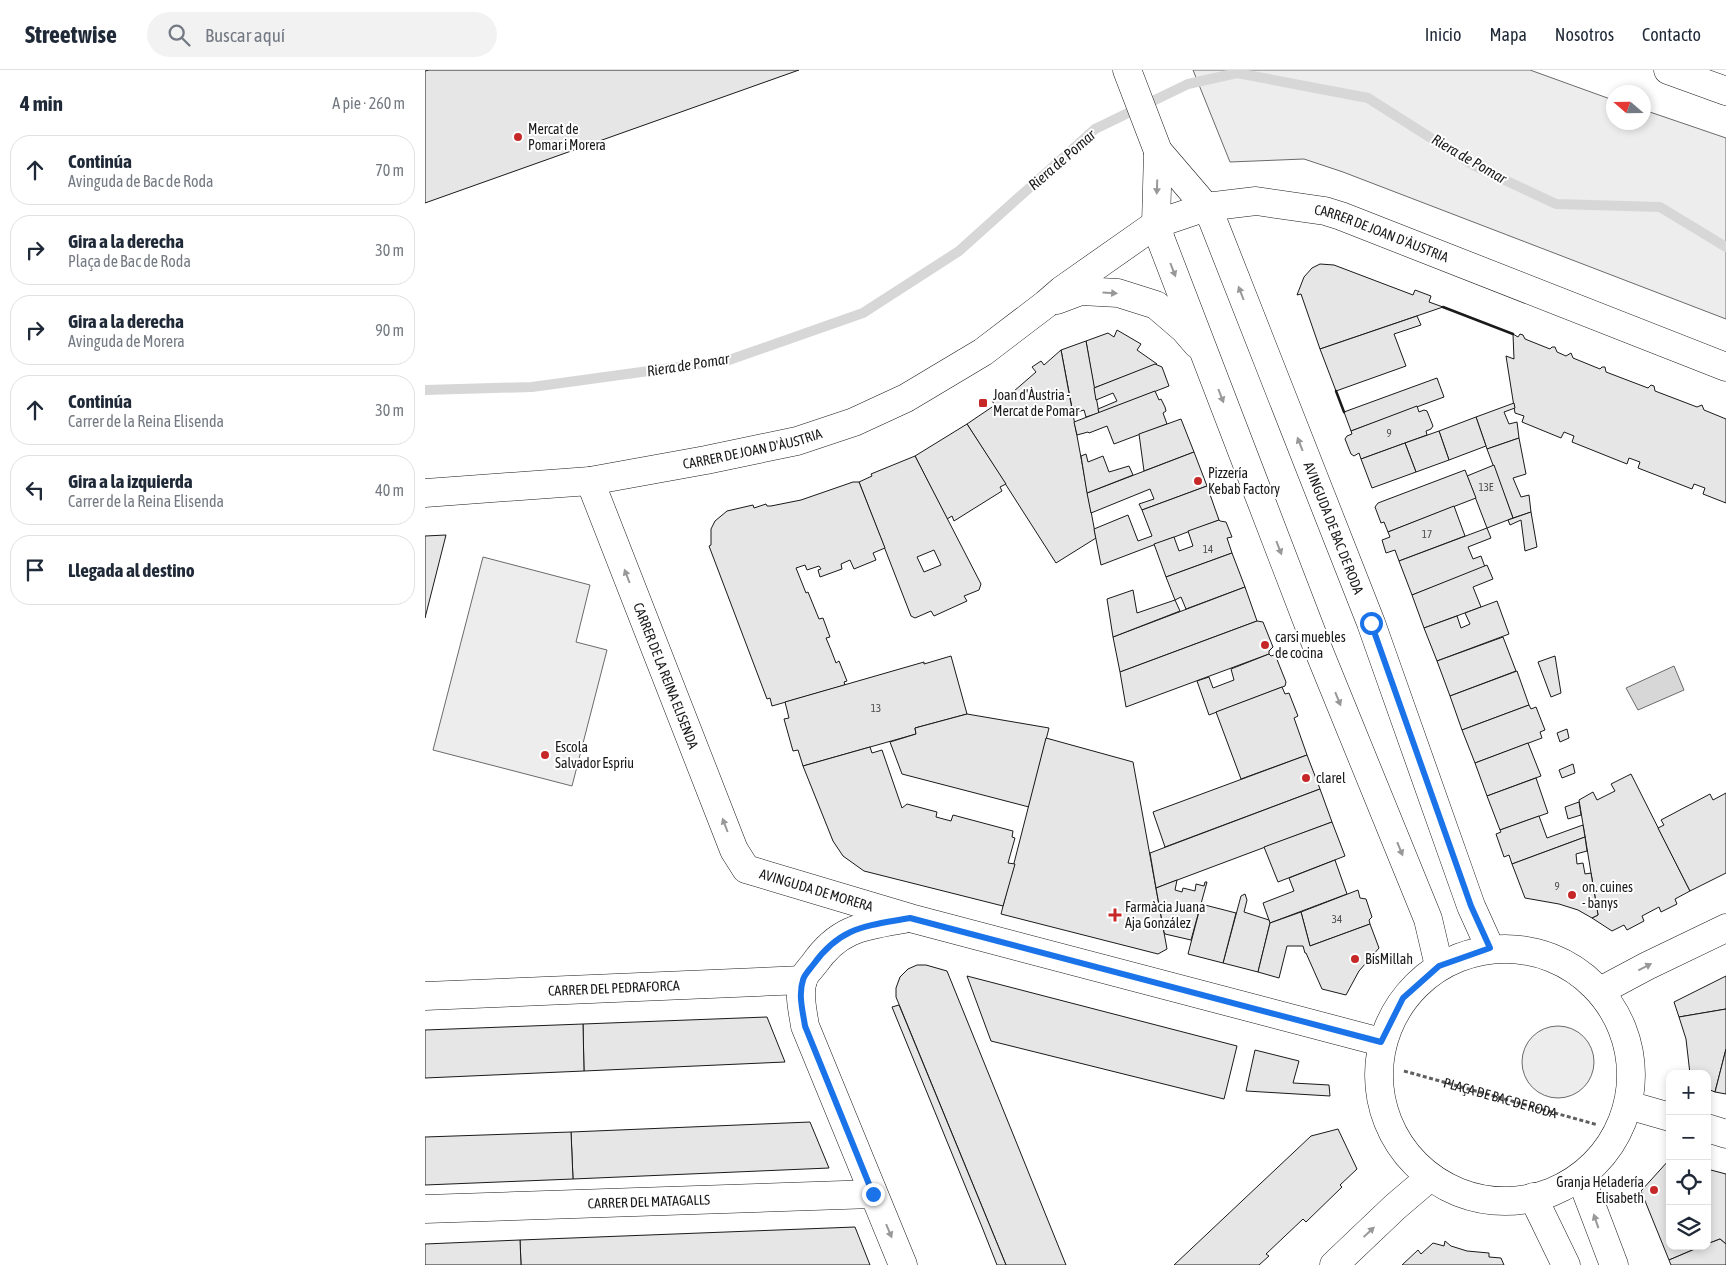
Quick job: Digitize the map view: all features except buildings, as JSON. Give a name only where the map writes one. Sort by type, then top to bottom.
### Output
[{"type":"street","name":"AVINGUDA DE BAC DE RODA","points":[[1127,70],[1158,151],[1206,207],[1371,623],[1471,906],[1490,948]]},
{"type":"street","points":[[1668,70],[1726,92]]},
{"type":"street","name":"AVINGUDA DE BAC DE RODA","points":[[1158,151],[1156,224],[1315,644],[1429,919],[1439,966]]},
{"type":"street","name":"CARRER DE JOAN D'ÀUSTRIA","points":[[425,493],[590,481],[707,460],[797,441],[854,422],[906,398],[983,352],[1068,285],[1156,224],[1206,207],[1256,201],[1333,214],[1726,366]]},
{"type":"street","name":"CARRER DE JOAN D'ÀUSTRIA","points":[[1046,304],[1081,291],[1118,293],[1156,305],[1184,329],[1203,350]]},
{"type":"street","name":"CARRER DE LA REINA ELISENDA","points":[[590,481],[734,850],[746,869]]},
{"type":"street","name":"AVINGUDA DE MORERA","points":[[746,869],[910,918],[1381,1042]]},
{"type":"street","points":[[903,1265],[805,1026],[801,999],[803,980],[823,952],[841,935],[869,925],[910,918]]},
{"type":"street","points":[[1602,990],[1726,928]]},
{"type":"street","points":[[1490,948],[1523,948],[1555,957],[1583,974],[1602,990],[1630,1050],[1629,1105],[1620,1131],[1585,1175],[1533,1197],[1492,1203],[1459,1195],[1429,1178],[1402,1151],[1384,1118],[1379,1065],[1381,1042],[1403,998],[1439,966],[1490,948]]},
{"type":"street","name":"CARRER DEL PEDRAFORCA","points":[[425,996],[803,980]]},
{"type":"street","points":[[1629,1105],[1666,1116]]},
{"type":"street","points":[[1711,1129],[1726,1134]]},
{"type":"street","points":[[1585,1175],[1585,1186],[1614,1265]]},
{"type":"street","points":[[1334,1265],[1429,1178]]},
{"type":"street","name":"CARRER DEL MATAGALLS","points":[[425,1209],[873,1194]]},
{"type":"street","points":[[1533,1197],[1566,1265]]},
{"type":"path","name":"PLAÇA DE BAC DE RODA","points":[[1404,1071],[1598,1125]]},
{"type":"shaded area","points":[[1193,70],[1530,70],[1606,97],[1606,130],[1651,130],[1651,112],[1726,138],[1726,319],[1343,172],[1304,159],[1230,162]]},
{"type":"shaded area","points":[[483,557],[590,585],[576,642],[607,650],[572,786],[433,750]]},
{"type":"shaded area","points":[[1674,666],[1684,690],[1638,710],[1626,688]]},
{"type":"shaded area","points":[[1558,1026],[1578,1032],[1588,1042],[1594,1062],[1588,1082],[1578,1092],[1558,1098],[1538,1092],[1528,1082],[1522,1062],[1528,1042],[1538,1032]]},
{"type":"waterway","name":"Riera de Pomar","points":[[425,390],[532,387],[729,360],[863,313],[959,251],[1095,129],[1188,84],[1237,73],[1368,98],[1475,166],[1556,204],[1660,207],[1726,247]]},
{"type":"wall","points":[[1443,307],[1513,334]]},
{"type":"wall","points":[[1336,391],[1344,412]]},
{"type":"place","name":"Mercat de Pomar i Morera","points":[[518,137]]},
{"type":"place","name":"Joan d'Àustria - Mercat de Pomar","points":[[983,403]]},
{"type":"place","name":"Pizzería Kebab Factory","points":[[1198,481]]},
{"type":"place","name":"carsi muebles de cocina","points":[[1265,645]]},
{"type":"place","name":"Escola Salvador Espriu","points":[[545,755]]},
{"type":"place","name":"clarel","points":[[1306,778]]},
{"type":"place","name":"on. cuines - banys","points":[[1572,895]]},
{"type":"place","name":"Farmàcia Juana Aja González","points":[[1115,915]]},
{"type":"place","name":"BisMillah","points":[[1355,959]]},
{"type":"place","name":"Granja Heladería Elisabeth","points":[[1654,1190]]},
{"type":"route","points":[[873,1194],[805,1026],[801,999],[803,980],[823,952],[841,935],[869,925],[910,918],[1381,1042],[1403,998],[1439,966],[1490,948],[1471,906],[1371,623]]}]
